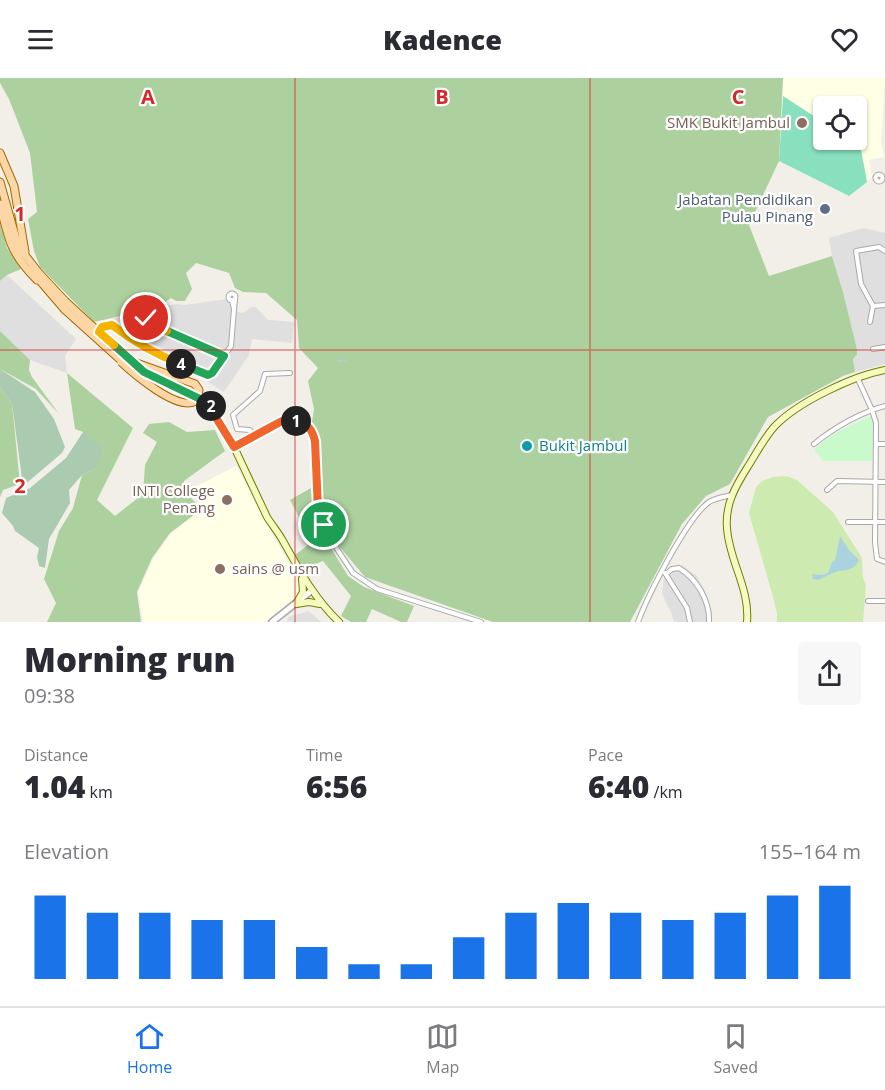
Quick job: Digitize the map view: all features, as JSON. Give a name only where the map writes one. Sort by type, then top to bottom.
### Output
[{"type":"main road","points":[[0,153],[14,186],[28,260]]},
{"type":"main road","points":[[0,182],[16,239],[28,260],[65,301],[131,361],[150,375],[213,408],[267,517],[301,576],[320,603],[339,622]]},
{"type":"main road","points":[[0,191],[16,250],[47,291]]},
{"type":"main road","points":[[0,204],[9,241],[25,268],[47,291],[140,379],[180,402],[191,404],[198,399],[199,390],[195,384],[131,361]]},
{"type":"main road","points":[[121,362],[141,375],[195,400],[215,416]]},
{"type":"main road","points":[[747,622],[746,596],[727,534],[727,511],[732,495],[774,427],[811,401],[857,377],[885,370]]},
{"type":"main road","points":[[296,603],[304,588],[301,576]]},
{"type":"main road","points":[[296,603],[320,603]]},
{"type":"street","points":[[870,322],[873,306],[861,284],[855,252],[858,249],[879,247],[885,251]]},
{"type":"street","points":[[99,332],[102,327],[112,325],[127,337],[158,355],[208,375],[212,373],[232,342],[234,299]]},
{"type":"street","points":[[873,306],[885,305]]},
{"type":"street","points":[[144,315],[165,330],[224,356]]},
{"type":"street","points":[[873,349],[885,347]]},
{"type":"street","points":[[254,436],[250,430],[237,429],[232,415],[260,391],[265,374],[290,373]]},
{"type":"street","points":[[857,377],[876,423],[876,557],[879,561],[885,562]]},
{"type":"street","points":[[814,444],[824,436],[872,410],[885,406]]},
{"type":"street","points":[[234,447],[286,421],[303,423],[311,429],[316,452],[318,510],[346,564],[364,582],[377,589],[481,622]]},
{"type":"street","points":[[876,444],[885,444]]},
{"type":"street","points":[[827,490],[835,482],[885,482]]},
{"type":"street","points":[[638,622],[648,597],[702,508],[714,499],[732,495]]},
{"type":"street","points":[[848,522],[885,522]]},
{"type":"street","points":[[664,572],[679,568],[696,582],[706,601],[709,622]]},
{"type":"street","points":[[664,572],[687,608],[690,622]]},
{"type":"street","points":[[272,622],[311,591]]},
{"type":"street","points":[[868,601],[885,602]]},
{"type":"street","points":[[279,622],[281,615]]},
{"type":"shaded area","name":"SMK Bukit Jambul","points":[[783,78],[885,78],[881,143],[884,157],[869,160],[872,177],[849,196],[779,161]]},
{"type":"shaded area","points":[[863,228],[885,233],[885,364],[855,372],[853,359],[857,355],[857,349],[829,238]]},
{"type":"shaded area","points":[[7,275],[76,339],[65,356],[67,373],[30,360],[0,331],[0,281]]},
{"type":"shaded area","points":[[238,300],[237,312],[243,313],[251,307],[256,307],[268,320],[294,322],[292,343],[252,339],[249,355],[224,392],[189,370],[154,357],[125,340],[102,321],[176,304]]},
{"type":"shaded area","points":[[0,369],[35,392],[54,419],[65,447],[62,453],[23,486],[12,404],[0,387]]},
{"type":"shaded area","points":[[83,432],[103,449],[95,469],[82,475],[69,490],[70,503],[49,539],[45,568],[39,566],[37,557],[39,548],[15,531],[2,513],[6,498],[30,488],[66,458]]},
{"type":"shaded area","name":"sains @ usm","points":[[236,466],[297,579],[299,591],[265,622],[143,622],[138,592],[153,559],[171,533],[203,508],[193,488]]},
{"type":"shaded area","points":[[682,565],[697,576],[706,593],[712,613],[711,622],[674,622],[662,594],[664,577]]},
{"type":"shaded area","points":[[309,611],[321,622],[287,622],[288,617]]},
{"type":"green space","points":[[0,78],[783,78],[779,161],[749,225],[769,276],[832,256],[857,349],[857,355],[853,359],[855,372],[843,376],[768,417],[730,484],[706,496],[682,524],[630,622],[493,622],[365,577],[338,545],[323,497],[321,445],[312,422],[314,409],[308,381],[318,368],[299,348],[297,320],[266,293],[243,292],[235,288],[229,273],[196,263],[186,273],[192,289],[185,301],[176,301],[171,298],[156,308],[94,322],[40,267],[34,251],[28,219],[37,212],[30,153],[9,99],[0,83]]},
{"type":"green space","points":[[783,96],[813,116],[813,150],[861,150],[867,182],[849,196],[779,161]]},
{"type":"green space","points":[[0,223],[7,248],[21,269],[0,281]]},
{"type":"green space","points":[[0,331],[30,360],[29,370],[32,377],[59,414],[36,389],[0,369]]},
{"type":"green space","points":[[67,373],[133,428],[97,500],[115,516],[143,494],[145,465],[157,442],[143,433],[149,424],[169,422],[187,432],[215,430],[225,451],[184,481],[182,489],[202,509],[170,533],[152,558],[137,592],[141,622],[47,622],[56,603],[44,579],[59,531],[73,508],[82,475],[95,469],[83,432],[75,429]]},
{"type":"green space","points":[[0,387],[12,404],[20,484],[3,490],[0,497]]},
{"type":"green space","points":[[868,417],[873,422],[872,461],[823,461],[814,449],[835,433]]},
{"type":"green space","points":[[787,476],[797,480],[833,512],[862,558],[863,578],[866,585],[863,622],[777,622],[777,613],[749,513],[756,487],[762,481]]},
{"type":"green space","points":[[311,488],[317,525],[348,576],[364,587],[414,606],[407,622],[401,622],[372,609],[366,622],[351,622],[341,616],[351,596],[323,561],[303,569],[295,555],[312,542],[290,500]]},
{"type":"water","points":[[840,536],[859,560],[857,564],[818,580],[813,579],[812,574],[828,573],[835,560]]},
{"type":"waterway","points":[[338,361],[346,360]]},
{"type":"place","name":"SMK Bukit Jambul","points":[[802,123]]},
{"type":"place","name":"Jabatan Pendidikan Pulau Pinang","points":[[825,209]]},
{"type":"place","name":"Bukit Jambul","points":[[527,446]]},
{"type":"place","name":"INTI College Penang","points":[[227,500]]},
{"type":"place","name":"sains @ usm","points":[[220,569]]},
{"type":"route","points":[[146,318],[165,330],[224,356],[212,373],[202,374],[158,355],[127,337],[112,325],[102,327],[99,332],[144,372],[198,398],[213,408],[215,416],[234,447],[282,421],[291,420],[303,423],[311,429],[314,433],[316,452],[318,510],[324,525]]}]
